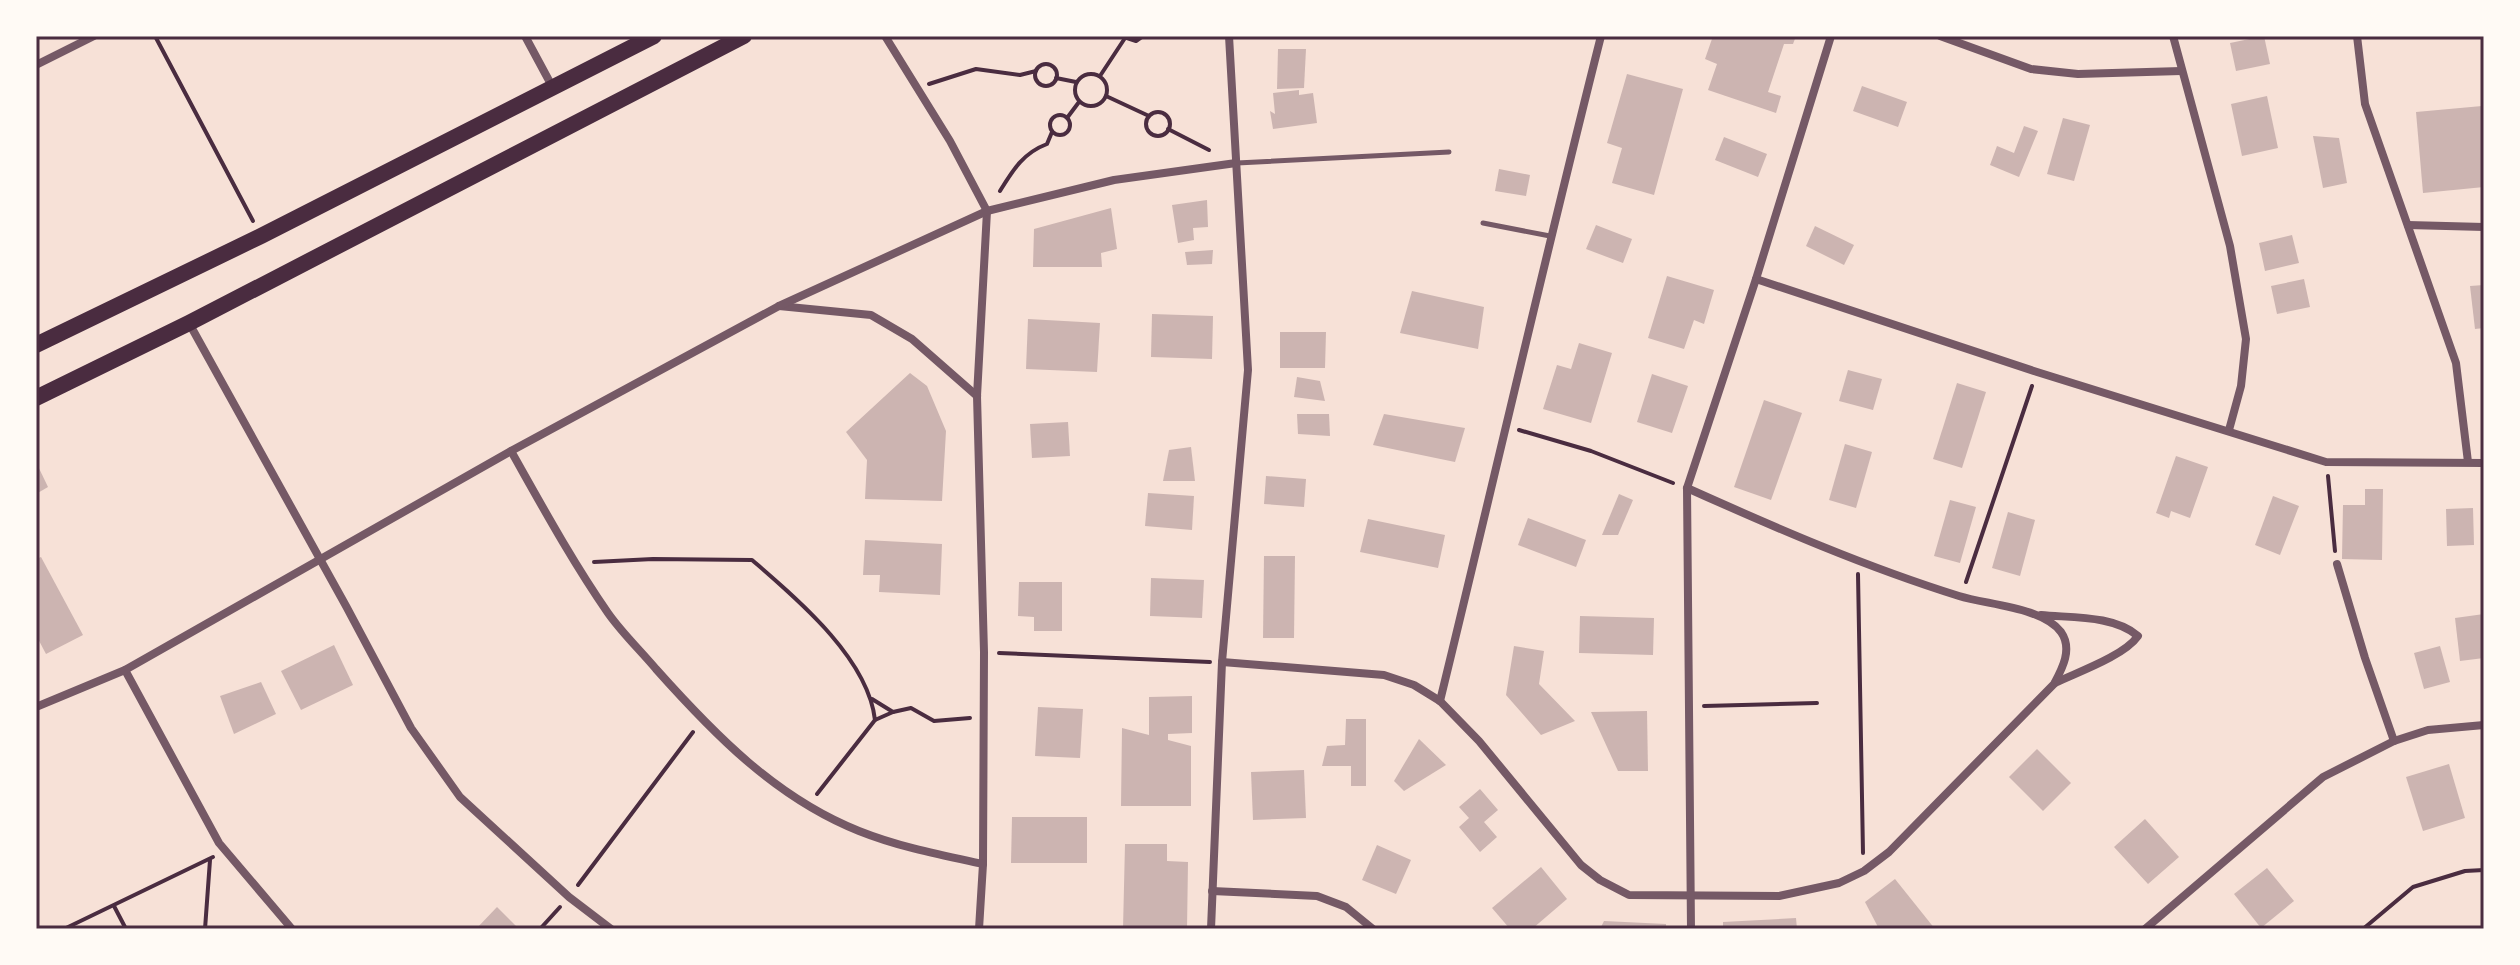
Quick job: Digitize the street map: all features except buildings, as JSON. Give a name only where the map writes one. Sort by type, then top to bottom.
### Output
[{"type":"main road","points":[[36,345],[261,236],[654,36]]},
{"type":"main road","points":[[36,398],[189,323],[744,36]]},
{"type":"street","points":[[36,65],[94,36]]},
{"type":"street","points":[[525,36],[553,90]]},
{"type":"street","points":[[885,36],[950,141],[987,211],[977,396],[984,652],[983,864],[979,929]]},
{"type":"street","points":[[1211,929],[1222,662],[1248,370],[1229,36]]},
{"type":"street","points":[[1440,701],[1550,236],[1601,36]]},
{"type":"street","points":[[1691,929],[1687,488],[1831,36]]},
{"type":"street","points":[[1940,36],[2031,69],[2078,74],[2181,71]]},
{"type":"street","points":[[2173,36],[2230,246],[2246,339],[2241,386],[2229,430]]},
{"type":"street","points":[[2357,36],[2365,104],[2456,363],[2468,462]]},
{"type":"street","points":[[36,707],[125,670],[511,451],[779,306],[987,211],[1114,180],[1236,163]]},
{"type":"street","points":[[2408,225],[2484,227]]},
{"type":"street","points":[[1756,279],[2037,372],[2326,462],[2484,463]]},
{"type":"street","points":[[779,306],[871,315],[912,339],[977,396]]},
{"type":"street","points":[[189,323],[411,728],[460,797],[569,897],[611,929]]},
{"type":"street","points":[[511,451],[610,616],[702,720],[760,772],[807,805],[858,830],[911,848],[983,864]]},
{"type":"street","points":[[1687,488],[1775,528],[1961,597],[2038,615],[2110,622],[2129,627],[2138,636],[2133,643],[2113,655],[2054,684]]},
{"type":"street","points":[[2337,564],[2394,741]]},
{"type":"street","points":[[1222,662],[1384,675],[1414,685],[1440,701],[1479,741],[1581,865],[1600,880],[1629,895],[1779,896],[1839,883],[1864,871],[1889,852],[2054,684],[2066,661],[2066,645],[2061,632],[2038,615]]},
{"type":"street","points":[[125,670],[225,852],[292,929]]},
{"type":"street","points":[[2145,929],[2323,777],[2394,741],[2428,730],[2484,725]]},
{"type":"street","points":[[1212,891],[1317,896],[1346,907],[1373,929]]},
{"type":"lane","points":[[1236,163],[1449,152]]},
{"type":"lane","points":[[1483,223],[1550,236]]},
{"type":"path","points":[[155,36],[261,236]]},
{"type":"path","points":[[1100,76],[1124,37],[1136,41],[1143,36]]},
{"type":"path","points":[[917,87],[976,69],[1020,75],[1048,64],[1054,68],[1056,78]]},
{"type":"path","points":[[1036,71],[1042,85],[1049,85],[1056,78]]},
{"type":"path","points":[[1056,78],[1076,82],[1089,74],[1100,76],[1106,84],[1106,96]]},
{"type":"path","points":[[1076,82],[1074,93],[1079,102],[1094,106],[1106,96]]},
{"type":"path","points":[[1106,96],[1149,116]]},
{"type":"path","points":[[1067,118],[1079,102]]},
{"type":"path","points":[[1156,112],[1169,118],[1168,129],[1163,135],[1151,134],[1147,128],[1149,116],[1156,112]]},
{"type":"path","points":[[987,211],[1021,159],[1047,144],[1052,132],[1052,119],[1057,115],[1067,118]]},
{"type":"path","points":[[1052,132],[1061,135],[1067,132],[1070,127],[1067,118]]},
{"type":"path","points":[[1168,129],[1236,163]]},
{"type":"path","points":[[1961,597],[2037,372]]},
{"type":"path","points":[[1507,427],[1591,451],[1687,488]]},
{"type":"path","points":[[2326,462],[2337,564]]},
{"type":"path","points":[[576,563],[653,559],[752,560],[808,608],[861,675],[872,699],[875,720]]},
{"type":"path","points":[[1857,560],[1864,871]]},
{"type":"path","points":[[984,652],[1222,662]]},
{"type":"path","points":[[872,699],[893,712]]},
{"type":"path","points":[[1688,706],[1817,703]]},
{"type":"path","points":[[807,805],[875,720],[893,712],[911,708],[934,721],[969,717],[984,727]]},
{"type":"path","points":[[540,929],[569,897],[702,720]]},
{"type":"path","points":[[64,929],[225,852]]},
{"type":"path","points":[[205,929],[210,858]]},
{"type":"path","points":[[2363,929],[2413,887],[2465,871],[2484,870]]},
{"type":"path","points":[[114,906],[126,929]]}]
